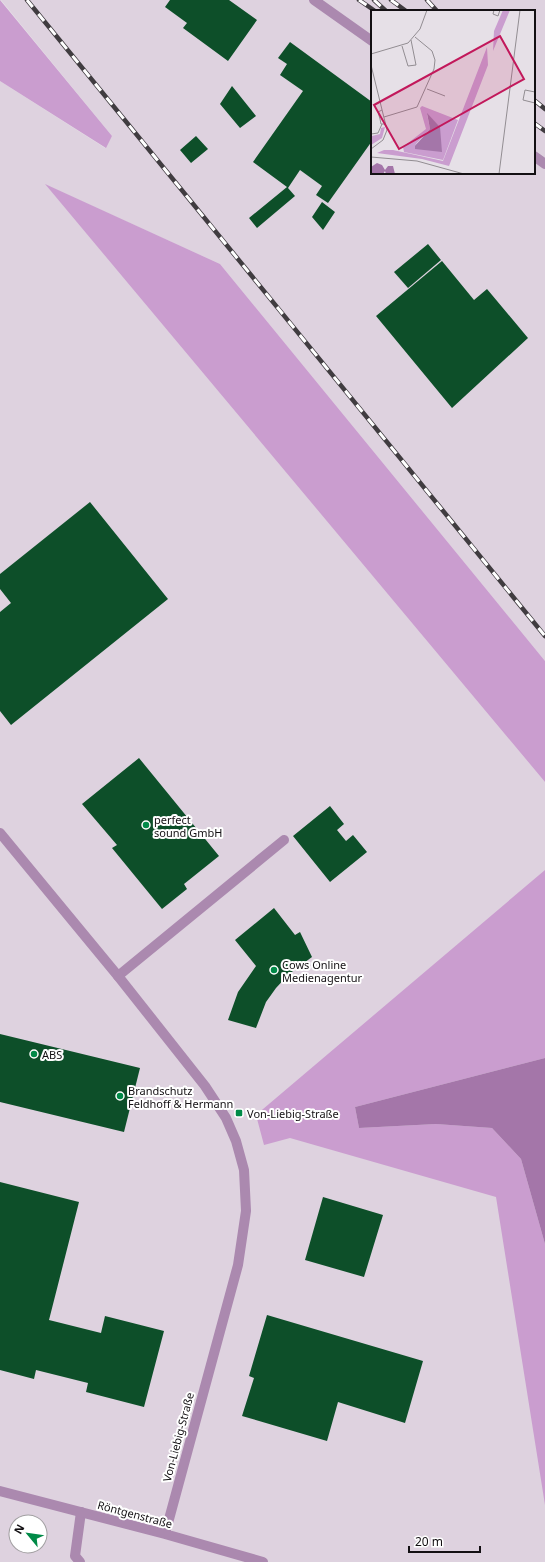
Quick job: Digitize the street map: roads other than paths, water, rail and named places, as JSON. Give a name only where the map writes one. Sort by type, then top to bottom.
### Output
[{"type":"street","points":[[314,0],[371,40]]},
{"type":"street","points":[[535,157],[545,164]]},
{"type":"street","name":"Von-Liebig-Straße","points":[[0,833],[118,976],[204,1086],[226,1118],[236,1142],[244,1170],[246,1211],[238,1265],[165,1534]]},
{"type":"street","points":[[118,976],[284,840]]},
{"type":"street","name":"Röntgenstraße","points":[[0,1491],[165,1534],[240,1559],[263,1562]]},
{"type":"street","points":[[80,1562],[74,1556],[81,1512]]},
{"type":"railway","points":[[27,0],[545,636]]},
{"type":"railway","points":[[359,0],[374,10]]},
{"type":"railway","points":[[374,0],[385,10]]},
{"type":"railway","points":[[391,0],[405,10]]},
{"type":"railway","points":[[427,0],[436,10]]},
{"type":"railway","points":[[535,101],[545,109]]},
{"type":"railway","points":[[535,124],[545,131]]},
{"type":"place","name":"perfect sound GmbH","points":[[146,825]]},
{"type":"place","name":"Cows Online Medienagentur","points":[[274,970]]},
{"type":"place","name":"ABS","points":[[34,1054]]},
{"type":"place","name":"Brandschutz Feldhoff & Hermann","points":[[120,1096]]},
{"type":"place","name":"Von-Liebig-Straße","points":[[239,1113]]}]
